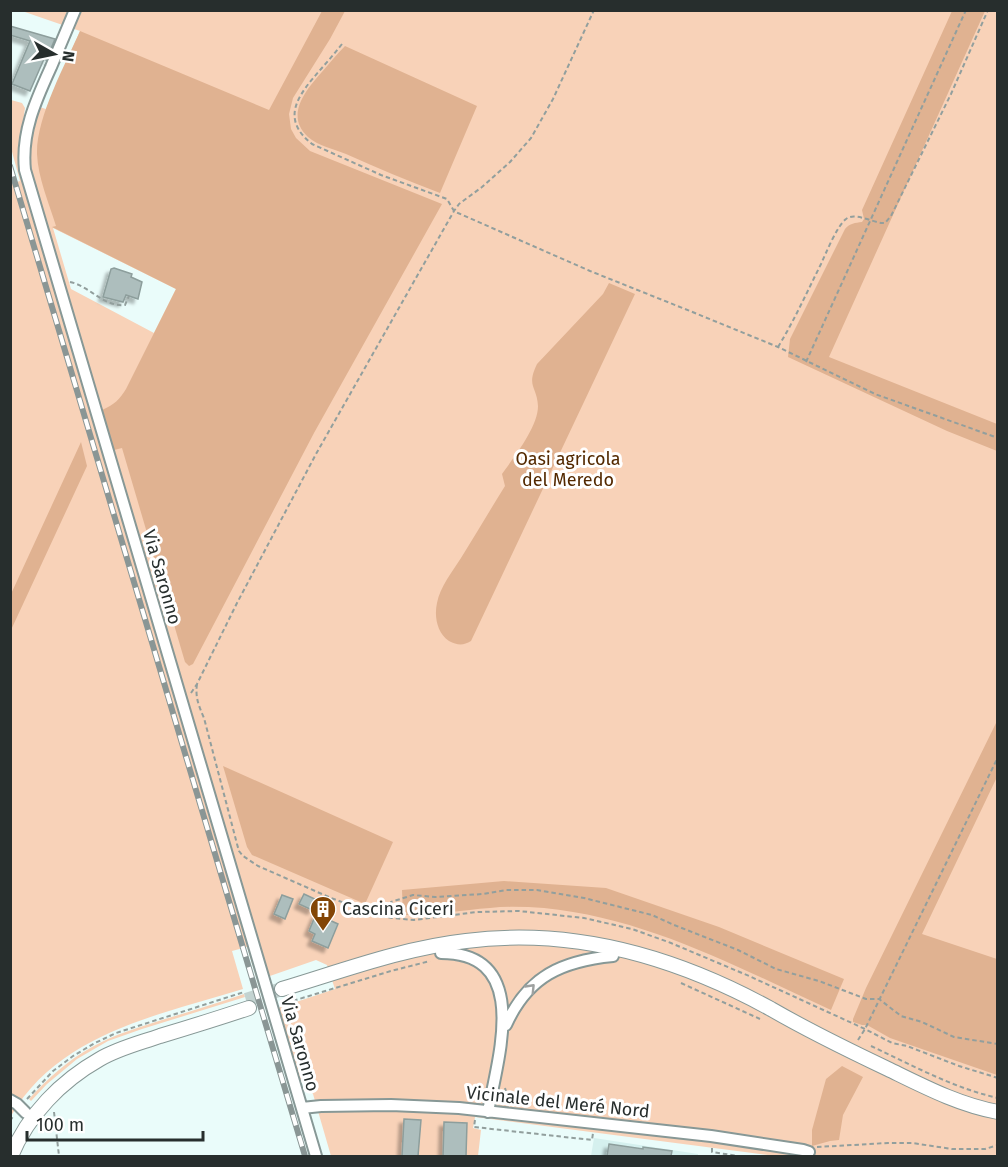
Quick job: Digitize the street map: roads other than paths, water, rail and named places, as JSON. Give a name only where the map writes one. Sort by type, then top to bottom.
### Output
[{"type":"street","name":"Via Saronno","points":[[75,10],[30,118],[24,146],[27,179],[316,1156]]},
{"type":"street","points":[[810,1032],[765,1016],[672,973],[613,956],[533,946],[492,947],[441,953],[283,993],[383,958],[448,943],[518,937],[556,939],[613,947],[677,966],[759,1003],[810,1032],[935,1092],[998,1112]]},
{"type":"street","points":[[441,953],[460,954],[481,963],[492,975],[499,989],[503,1008],[502,1037],[488,1112]]},
{"type":"street","points":[[502,1037],[509,1017],[516,1006],[545,975],[573,963],[613,956]]},
{"type":"street","points":[[10,1138],[26,1113],[52,1083],[77,1063],[104,1047],[134,1035],[248,1004],[116,1051],[81,1071],[46,1101],[23,1132],[11,1156]]},
{"type":"street","points":[[10,1100],[26,1113]]},
{"type":"street","name":"Vicinale del Meré Nord","points":[[302,1108],[391,1105],[459,1108],[711,1136],[809,1152]]},
{"type":"tunnel","points":[[246,1000],[282,989]]},
{"type":"railway","points":[[10,166],[305,1156]]},
{"type":"place","name":"Cascina Ciceri","points":[[323,932]]},
{"type":"park label","name":"Oasi agricola del Meredo","points":[[568,469]]}]
